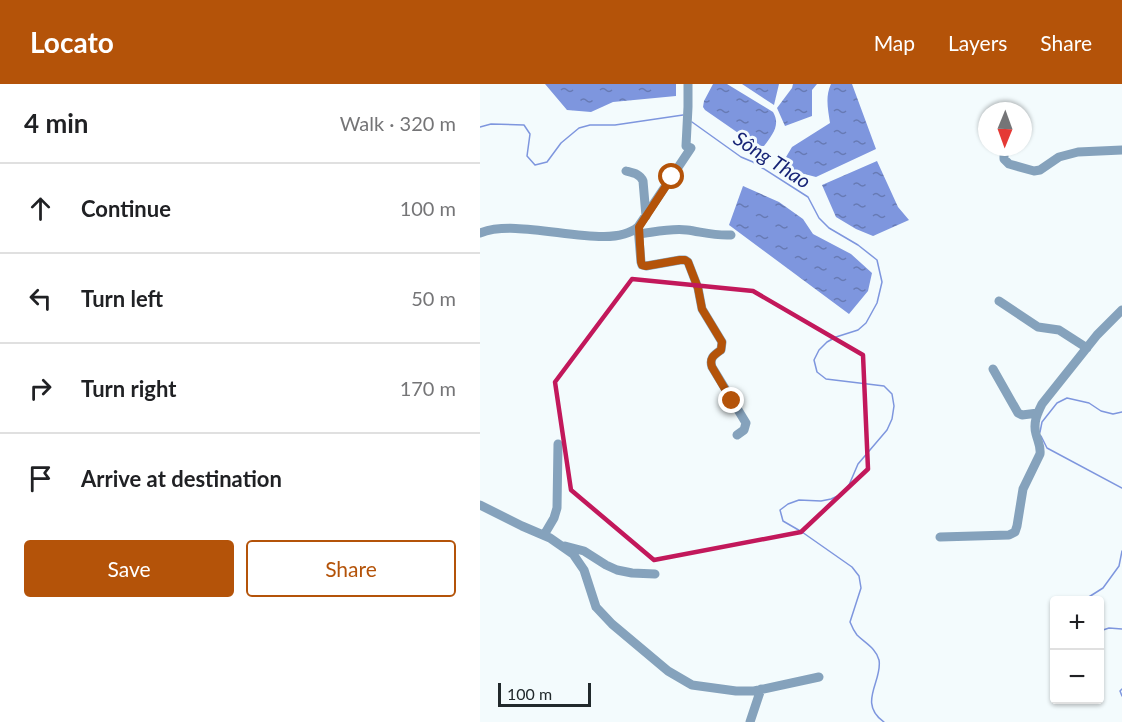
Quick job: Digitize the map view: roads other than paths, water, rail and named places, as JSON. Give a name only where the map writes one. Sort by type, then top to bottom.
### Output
[{"type":"street","points":[[688,84],[686,146],[691,148],[639,230],[641,262],[646,266],[680,260],[688,262],[698,288],[702,309],[722,342],[721,350],[711,358],[710,363],[746,423],[744,430],[736,435]]},
{"type":"street","points":[[1005,156],[1009,164],[1034,171],[1069,154],[1122,150]]},
{"type":"street","points":[[626,171],[641,177],[643,181],[646,216]]},
{"type":"street","points":[[480,233],[495,228],[519,228],[595,236],[621,236],[639,230],[689,230],[715,236],[730,235]]},
{"type":"street","points":[[999,301],[1038,327],[1059,330],[1087,348]]},
{"type":"street","points":[[940,537],[999,536],[1015,532],[1023,489],[1040,454],[1040,444],[1035,431],[1042,404],[1097,335],[1122,310]]},
{"type":"street","points":[[993,369],[1018,413],[1022,415],[1038,413]]},
{"type":"street","points":[[544,535],[557,508],[558,444]]},
{"type":"street","points":[[480,505],[544,535],[573,554],[584,570],[596,606],[612,624],[668,671],[692,685],[736,691],[761,689],[819,677]]},
{"type":"street","points":[[562,546],[584,551],[606,566],[617,570],[655,574]]},
{"type":"street","points":[[750,722],[761,689]]},
{"type":"water","points":[[545,84],[676,84],[676,96],[613,102],[591,112],[567,110]]},
{"type":"water","points":[[713,84],[727,84],[773,112],[776,126],[764,146],[757,146],[705,110],[704,101]]},
{"type":"water","points":[[742,84],[779,84],[774,105]]},
{"type":"water","points":[[793,84],[817,84],[812,90],[812,116],[785,126],[777,108]]},
{"type":"water","points":[[831,84],[852,84],[876,149],[816,177],[789,170],[783,162],[792,147],[830,123],[828,98]]},
{"type":"water","points":[[877,161],[898,207],[909,220],[873,236],[836,217],[822,185]]},
{"type":"water","points":[[743,186],[779,202],[803,219],[813,234],[851,254],[872,273],[868,291],[849,314],[729,225]]},
{"type":"waterway","name":"Sông Thao","points":[[480,127],[491,124],[524,125],[530,134],[527,156],[535,165],[547,162],[561,143],[579,128],[683,115]]},
{"type":"waterway","name":"Sông Thao","points":[[692,122],[741,157],[753,162],[808,197],[819,218],[829,228],[858,245],[877,260],[882,282],[877,303],[866,323],[858,330],[827,342],[819,350],[814,360],[817,372],[826,379],[884,386],[892,394],[894,406],[892,419],[887,430],[858,464],[849,485],[842,494],[821,501],[799,500],[780,510],[783,521],[852,567],[859,576],[861,588],[850,622],[857,635],[878,656],[879,668],[872,707],[876,715],[884,722]]},
{"type":"waterway","points":[[1040,432],[1042,422],[1057,403],[1067,398],[1089,403],[1101,411],[1113,414],[1122,412]]},
{"type":"waterway","points":[[1041,436],[1047,448],[1122,488]]},
{"type":"waterway","points":[[1090,596],[1103,588],[1119,566],[1122,551]]},
{"type":"waterway","points":[[1104,630],[1122,629]]},
{"type":"waterway","points":[[1122,689],[1120,691],[1122,696]]}]
